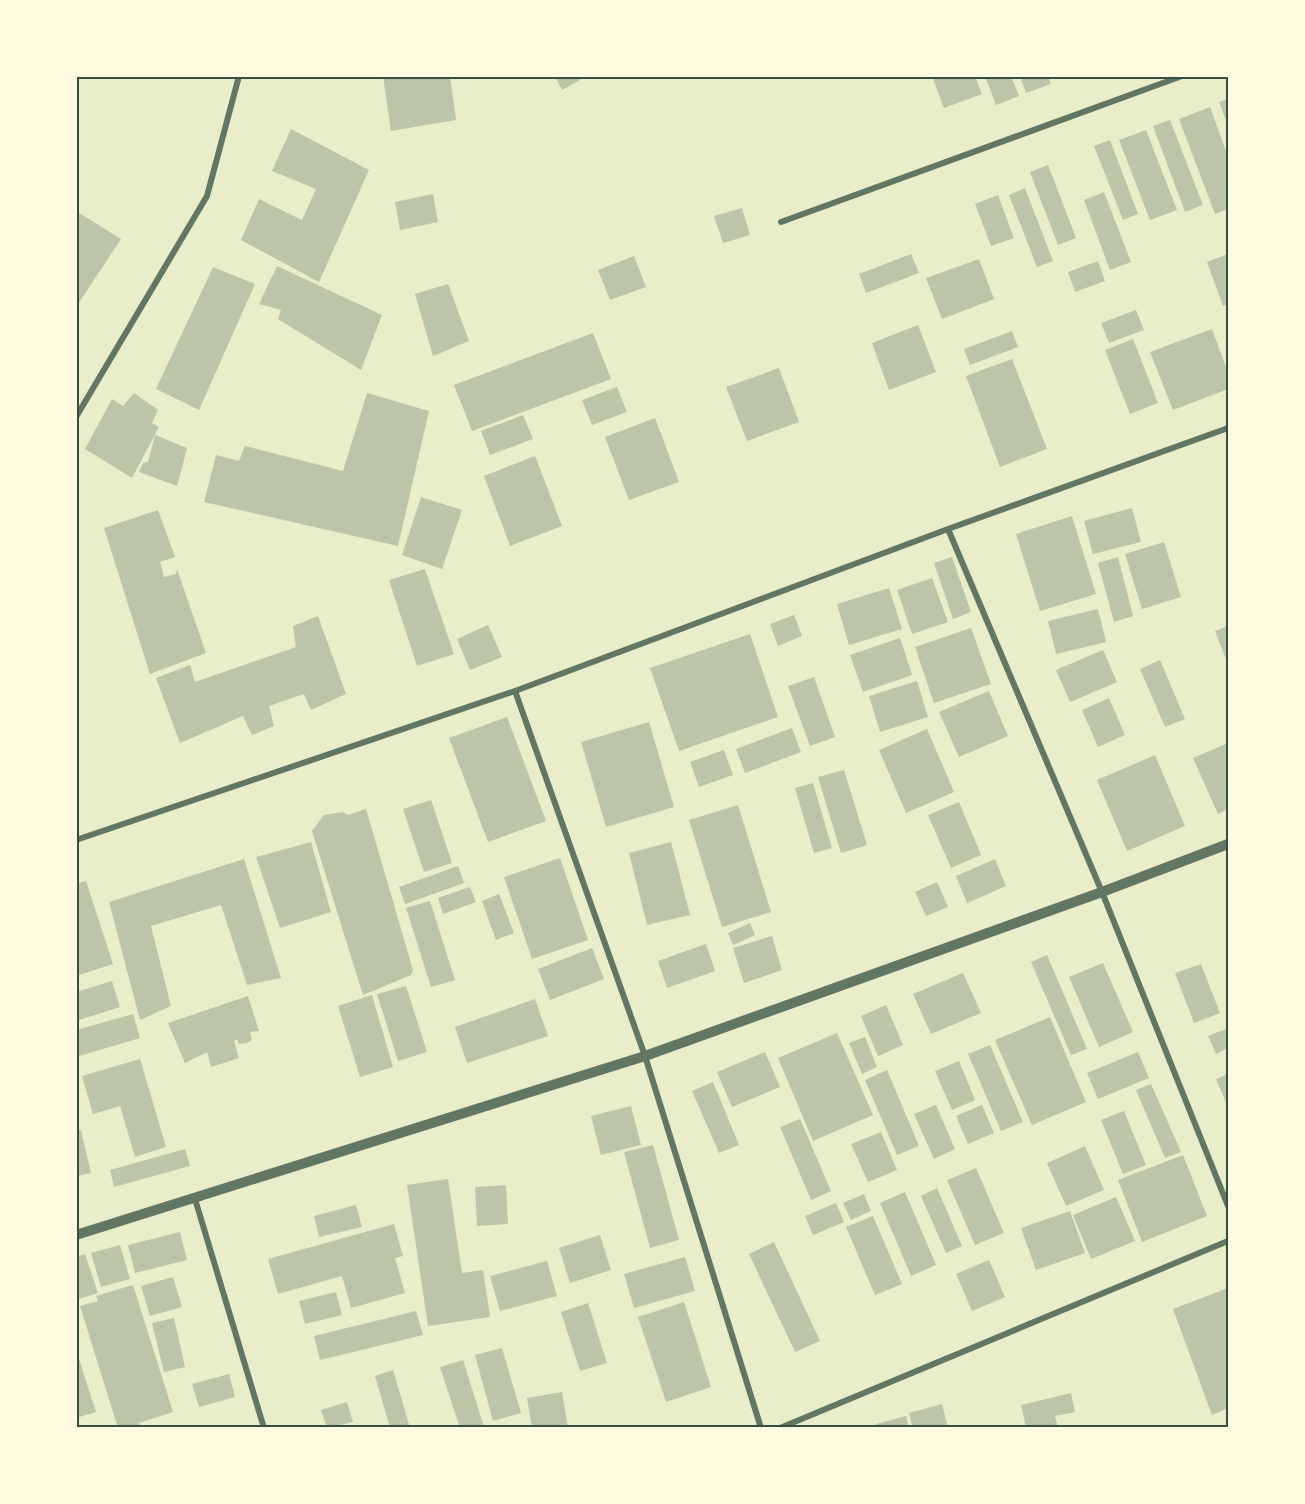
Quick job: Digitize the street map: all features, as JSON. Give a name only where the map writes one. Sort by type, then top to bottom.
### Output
[{"type":"street","points":[[76,417],[207,196],[239,76]]},
{"type":"street","points":[[781,222],[1182,76]]},
{"type":"street","points":[[76,840],[515,691],[948,529],[1228,428]]},
{"type":"street","points":[[948,529],[1102,892],[1228,1206]]},
{"type":"street","points":[[515,691],[645,1056],[761,1428]]},
{"type":"street","points":[[76,1235],[645,1056],[1102,892],[1228,844]]},
{"type":"street","points":[[195,1199],[264,1428]]},
{"type":"street","points":[[780,1428],[1228,1241]]},
{"type":"building","points":[[383,76],[450,76],[456,120],[391,131]]},
{"type":"building","points":[[555,76],[587,76],[562,90]]},
{"type":"building","points":[[932,76],[975,76],[982,94],[944,108]]},
{"type":"building","points":[[985,76],[1011,76],[1019,96],[996,105]]},
{"type":"building","points":[[1020,76],[1048,76],[1051,84],[1026,93]]},
{"type":"building","points":[[1228,99],[1228,126],[1219,102]]},
{"type":"building","points":[[1210,107],[1228,157],[1228,209],[1215,214],[1179,119]]},
{"type":"building","points":[[1170,120],[1203,205],[1185,212],[1153,126]]},
{"type":"building","points":[[291,129],[369,170],[319,282],[241,240],[259,199],[302,220],[316,189],[272,171]]},
{"type":"building","points":[[1146,130],[1177,210],[1150,220],[1119,140]]},
{"type":"building","points":[[1110,140],[1138,214],[1123,220],[1094,146]]},
{"type":"building","points":[[1048,165],[1076,238],[1058,245],[1030,172]]},
{"type":"building","points":[[1025,188],[1053,261],[1037,267],[1009,195]]},
{"type":"building","points":[[1104,192],[1131,262],[1110,270],[1084,200]]},
{"type":"building","points":[[433,194],[438,222],[400,230],[395,202]]},
{"type":"building","points":[[998,195],[1014,238],[991,246],[975,204]]},
{"type":"building","points":[[742,208],[750,235],[723,243],[714,216]]},
{"type":"building","points":[[76,211],[121,239],[76,307]]},
{"type":"building","points":[[911,254],[919,273],[866,293],[859,274]]},
{"type":"building","points":[[1228,254],[1228,304],[1223,306],[1207,262]]},
{"type":"building","points":[[634,256],[646,287],[610,300],[598,270]]},
{"type":"building","points":[[979,259],[994,299],[942,319],[926,278]]},
{"type":"building","points":[[1098,261],[1105,281],[1075,292],[1068,272]]},
{"type":"building","points":[[277,266],[382,315],[361,370],[278,319],[281,310],[259,304]]},
{"type":"building","points":[[213,267],[255,284],[199,410],[156,389]]},
{"type":"building","points":[[448,284],[469,341],[433,356],[415,294]]},
{"type":"building","points":[[1136,310],[1144,330],[1109,343],[1101,323]]},
{"type":"building","points":[[918,325],[936,372],[889,390],[872,343]]},
{"type":"building","points":[[1212,329],[1228,373],[1228,389],[1173,410],[1150,352]]},
{"type":"building","points":[[1012,331],[1018,347],[970,365],[964,349]]},
{"type":"building","points":[[593,333],[611,379],[472,431],[454,385]]},
{"type":"building","points":[[1133,339],[1158,403],[1130,414],[1105,350]]},
{"type":"building","points":[[1012,359],[1047,449],[1000,467],[966,376]]},
{"type":"building","points":[[779,368],[799,422],[747,441],[726,387]]},
{"type":"building","points":[[617,387],[627,412],[592,425],[582,400]]},
{"type":"building","points":[[134,393],[158,410],[152,423],[159,427],[132,478],[85,449],[112,399],[123,406]]},
{"type":"building","points":[[367,393],[429,411],[398,546],[204,502],[216,455],[239,461],[245,446],[343,471]]},
{"type":"building","points":[[523,415],[533,439],[490,455],[481,431]]},
{"type":"building","points":[[655,418],[679,482],[629,500],[605,437]]},
{"type":"building","points":[[155,435],[187,448],[177,486],[139,472],[143,463],[148,462]]},
{"type":"building","points":[[535,456],[562,526],[510,546],[484,476]]},
{"type":"building","points":[[421,497],[462,510],[442,569],[402,555]]},
{"type":"building","points":[[1132,508],[1141,542],[1093,554],[1084,521]]},
{"type":"building","points":[[158,510],[175,557],[160,562],[164,577],[176,574],[177,569],[206,653],[150,674],[104,528]]},
{"type":"building","points":[[1072,516],[1096,594],[1040,611],[1016,534]]},
{"type":"building","points":[[1164,542],[1181,597],[1142,609],[1125,554]]},
{"type":"building","points":[[952,557],[971,612],[953,619],[934,563]]},
{"type":"building","points":[[1118,557],[1133,616],[1114,622],[1098,563]]},
{"type":"building","points":[[425,569],[454,654],[417,666],[389,580]]},
{"type":"building","points":[[932,578],[948,622],[912,634],[897,590]]},
{"type":"building","points":[[889,588],[902,629],[849,645],[837,604]]},
{"type":"building","points":[[1098,609],[1106,642],[1056,654],[1048,621]]},
{"type":"building","points":[[794,615],[802,636],[778,646],[770,624]]},
{"type":"building","points":[[318,616],[346,694],[311,710],[304,694],[269,706],[274,726],[252,735],[243,716],[180,743],[156,678],[190,665],[195,682],[296,647],[293,626]]},
{"type":"building","points":[[488,625],[502,657],[470,670],[457,639]]},
{"type":"building","points":[[1228,626],[1228,664],[1215,631]]},
{"type":"building","points":[[971,628],[991,684],[934,703],[915,647]]},
{"type":"building","points":[[750,634],[778,717],[679,751],[650,668]]},
{"type":"building","points":[[900,638],[912,675],[863,692],[850,655]]},
{"type":"building","points":[[1103,650],[1117,682],[1070,702],[1056,670]]},
{"type":"building","points":[[1160,660],[1185,719],[1165,727],[1140,669]]},
{"type":"building","points":[[814,677],[835,737],[810,746],[788,686]]},
{"type":"building","points":[[917,681],[928,717],[880,732],[869,696]]},
{"type":"building","points":[[989,691],[1008,736],[959,757],[939,712]]},
{"type":"building","points":[[1109,698],[1125,735],[1098,747],[1082,710]]},
{"type":"building","points":[[507,717],[546,821],[488,842],[449,738]]},
{"type":"building","points":[[649,722],[674,807],[606,827],[581,742]]},
{"type":"building","points":[[792,728],[801,752],[745,773],[736,749]]},
{"type":"building","points":[[927,729],[954,792],[906,813],[879,750]]},
{"type":"building","points":[[1228,743],[1228,809],[1218,814],[1193,758]]},
{"type":"building","points":[[724,750],[733,775],[699,787],[690,762]]},
{"type":"building","points":[[1155,755],[1185,826],[1127,851],[1097,780]]},
{"type":"building","points":[[844,770],[867,845],[841,853],[818,777]]},
{"type":"building","points":[[813,783],[832,848],[814,853],[795,788]]},
{"type":"building","points":[[431,800],[452,863],[424,872],[403,809]]},
{"type":"building","points":[[959,802],[981,855],[951,868],[928,815]]},
{"type":"building","points":[[738,805],[771,912],[722,927],[689,820]]},
{"type":"building","points":[[366,809],[413,970],[411,975],[363,995],[312,831],[324,815],[343,812],[348,815]]},
{"type":"building","points":[[311,842],[331,912],[280,928],[256,857]]},
{"type":"building","points":[[671,842],[690,915],[647,925],[629,853]]},
{"type":"building","points":[[560,858],[588,940],[532,959],[504,877]]},
{"type":"building","points":[[244,859],[281,978],[247,985],[221,905],[151,926],[171,1006],[140,1020],[109,902]]},
{"type":"building","points":[[995,859],[1006,886],[967,903],[956,876]]},
{"type":"building","points":[[458,866],[464,883],[405,904],[399,887]]},
{"type":"building","points":[[86,881],[113,964],[76,976],[76,884]]},
{"type":"building","points":[[937,882],[948,907],[926,916],[915,892]]},
{"type":"building","points":[[470,887],[476,902],[443,914],[438,898]]},
{"type":"building","points":[[499,894],[514,933],[496,940],[482,901]]},
{"type":"building","points":[[430,901],[455,980],[431,987],[406,908]]},
{"type":"building","points":[[750,923],[755,935],[733,945],[728,933]]},
{"type":"building","points":[[772,936],[782,970],[744,983],[733,948]]},
{"type":"building","points":[[706,944],[715,971],[667,988],[658,961]]},
{"type":"building","points":[[592,948],[604,979],[550,1000],[538,969]]},
{"type":"building","points":[[1047,955],[1087,1049],[1071,1055],[1031,962]]},
{"type":"building","points":[[1103,963],[1133,1032],[1099,1047],[1069,977]]},
{"type":"building","points":[[1201,964],[1220,1013],[1194,1023],[1175,973]]},
{"type":"building","points":[[963,973],[981,1013],[931,1034],[913,994]]},
{"type":"building","points":[[112,981],[120,1007],[76,1021],[76,992]]},
{"type":"building","points":[[406,986],[427,1052],[398,1061],[377,994]]},
{"type":"building","points":[[372,995],[393,1067],[360,1077],[338,1006]]},
{"type":"building","points":[[248,996],[259,1031],[250,1032],[252,1040],[247,1043],[239,1044],[237,1039],[234,1041],[239,1058],[211,1067],[207,1052],[185,1063],[168,1023]]},
{"type":"building","points":[[535,999],[548,1036],[467,1063],[455,1027]]},
{"type":"building","points":[[886,1005],[903,1045],[878,1056],[861,1016]]},
{"type":"building","points":[[133,1014],[140,1038],[76,1057],[76,1030]]},
{"type":"building","points":[[1050,1017],[1086,1102],[1032,1125],[995,1040]]},
{"type":"building","points":[[1228,1028],[1228,1048],[1216,1054],[1208,1036]]},
{"type":"building","points":[[837,1033],[873,1115],[813,1141],[778,1058]]},
{"type":"building","points":[[865,1037],[877,1067],[862,1074],[849,1043]]},
{"type":"building","points":[[990,1045],[1023,1122],[1001,1131],[968,1054]]},
{"type":"building","points":[[765,1052],[780,1087],[732,1107],[717,1072]]},
{"type":"building","points":[[1138,1052],[1149,1078],[1098,1099],[1087,1073]]},
{"type":"building","points":[[140,1059],[166,1147],[135,1157],[120,1106],[93,1114],[82,1076]]},
{"type":"building","points":[[959,1061],[975,1100],[952,1110],[935,1071]]},
{"type":"building","points":[[887,1070],[919,1146],[897,1155],[865,1080]]},
{"type":"building","points":[[1228,1074],[1228,1107],[1216,1079]]},
{"type":"building","points":[[713,1082],[739,1145],[719,1153],[692,1091]]},
{"type":"building","points":[[1151,1084],[1181,1152],[1165,1158],[1136,1090]]},
{"type":"building","points":[[936,1105],[955,1149],[934,1159],[914,1114]]},
{"type":"building","points":[[982,1105],[994,1133],[968,1144],[956,1116]]},
{"type":"building","points":[[631,1106],[641,1145],[601,1155],[591,1116]]},
{"type":"building","points":[[1124,1111],[1146,1165],[1123,1174],[1101,1120]]},
{"type":"building","points":[[800,1119],[831,1191],[811,1200],[780,1127]]},
{"type":"building","points":[[81,1130],[91,1173],[76,1176],[76,1131]]},
{"type":"building","points":[[881,1132],[897,1170],[868,1182],[851,1144]]},
{"type":"building","points":[[653,1145],[679,1240],[650,1248],[624,1152]]},
{"type":"building","points":[[1085,1146],[1104,1190],[1066,1206],[1047,1163]]},
{"type":"building","points":[[185,1149],[190,1166],[114,1187],[110,1170]]},
{"type":"building","points":[[1183,1155],[1207,1216],[1142,1242],[1118,1180]]},
{"type":"building","points":[[976,1168],[1004,1233],[975,1245],[947,1180]]},
{"type":"building","points":[[448,1179],[462,1273],[483,1270],[490,1317],[428,1326],[407,1185]]},
{"type":"building","points":[[506,1185],[508,1224],[477,1226],[475,1187]]},
{"type":"building","points":[[937,1188],[962,1246],[946,1253],[921,1196]]},
{"type":"building","points":[[905,1192],[936,1265],[911,1276],[880,1203]]},
{"type":"building","points":[[864,1194],[871,1211],[851,1220],[843,1203]]},
{"type":"building","points":[[1116,1197],[1135,1241],[1091,1259],[1073,1215]]},
{"type":"building","points":[[836,1203],[844,1222],[813,1235],[805,1216]]},
{"type":"building","points":[[356,1205],[362,1227],[319,1237],[314,1216]]},
{"type":"building","points":[[1070,1211],[1085,1253],[1036,1270],[1021,1228]]},
{"type":"building","points":[[873,1216],[902,1284],[875,1295],[846,1227]]},
{"type":"building","points":[[394,1224],[403,1256],[395,1258],[405,1293],[351,1308],[342,1276],[278,1294],[268,1259]]},
{"type":"building","points":[[180,1232],[187,1260],[135,1273],[128,1245]]},
{"type":"building","points":[[600,1235],[611,1270],[570,1283],[559,1248]]},
{"type":"building","points":[[774,1242],[820,1341],[795,1352],[749,1254]]},
{"type":"building","points":[[120,1245],[130,1279],[101,1287],[91,1253]]},
{"type":"building","points":[[85,1254],[98,1293],[76,1300],[76,1257]]},
{"type":"building","points":[[685,1257],[695,1291],[634,1308],[624,1274]]},
{"type":"building","points":[[989,1260],[1005,1297],[972,1311],[956,1274]]},
{"type":"building","points":[[547,1261],[557,1296],[500,1311],[490,1276]]},
{"type":"building","points":[[173,1277],[182,1307],[150,1316],[141,1286]]},
{"type":"building","points":[[133,1285],[173,1412],[139,1423],[140,1428],[118,1428],[80,1306],[98,1301],[96,1296]]},
{"type":"building","points":[[1228,1288],[1228,1408],[1212,1415],[1173,1309]]},
{"type":"building","points":[[336,1292],[342,1315],[305,1324],[299,1301]]},
{"type":"building","points":[[684,1302],[711,1387],[666,1402],[638,1317]]},
{"type":"building","points":[[588,1303],[607,1363],[580,1371],[561,1312]]},
{"type":"building","points":[[416,1311],[423,1335],[320,1360],[314,1336]]},
{"type":"building","points":[[174,1318],[185,1367],[164,1372],[152,1323]]},
{"type":"building","points":[[502,1348],[521,1413],[493,1421],[475,1355]]},
{"type":"building","points":[[76,1350],[96,1412],[76,1418]]},
{"type":"building","points":[[463,1360],[484,1427],[481,1428],[460,1428],[440,1367]]},
{"type":"building","points":[[393,1370],[410,1428],[390,1428],[375,1376]]},
{"type":"building","points":[[229,1374],[235,1397],[199,1407],[192,1384]]},
{"type":"building","points":[[562,1392],[568,1428],[532,1428],[527,1398]]},
{"type":"building","points":[[1071,1393],[1075,1412],[1055,1416],[1058,1428],[1026,1428],[1021,1405]]},
{"type":"building","points":[[347,1402],[353,1422],[327,1428],[321,1410]]},
{"type":"building","points":[[942,1404],[948,1428],[913,1428],[909,1413]]},
{"type":"building","points":[[906,1416],[909,1428],[877,1428],[876,1424]]}]
